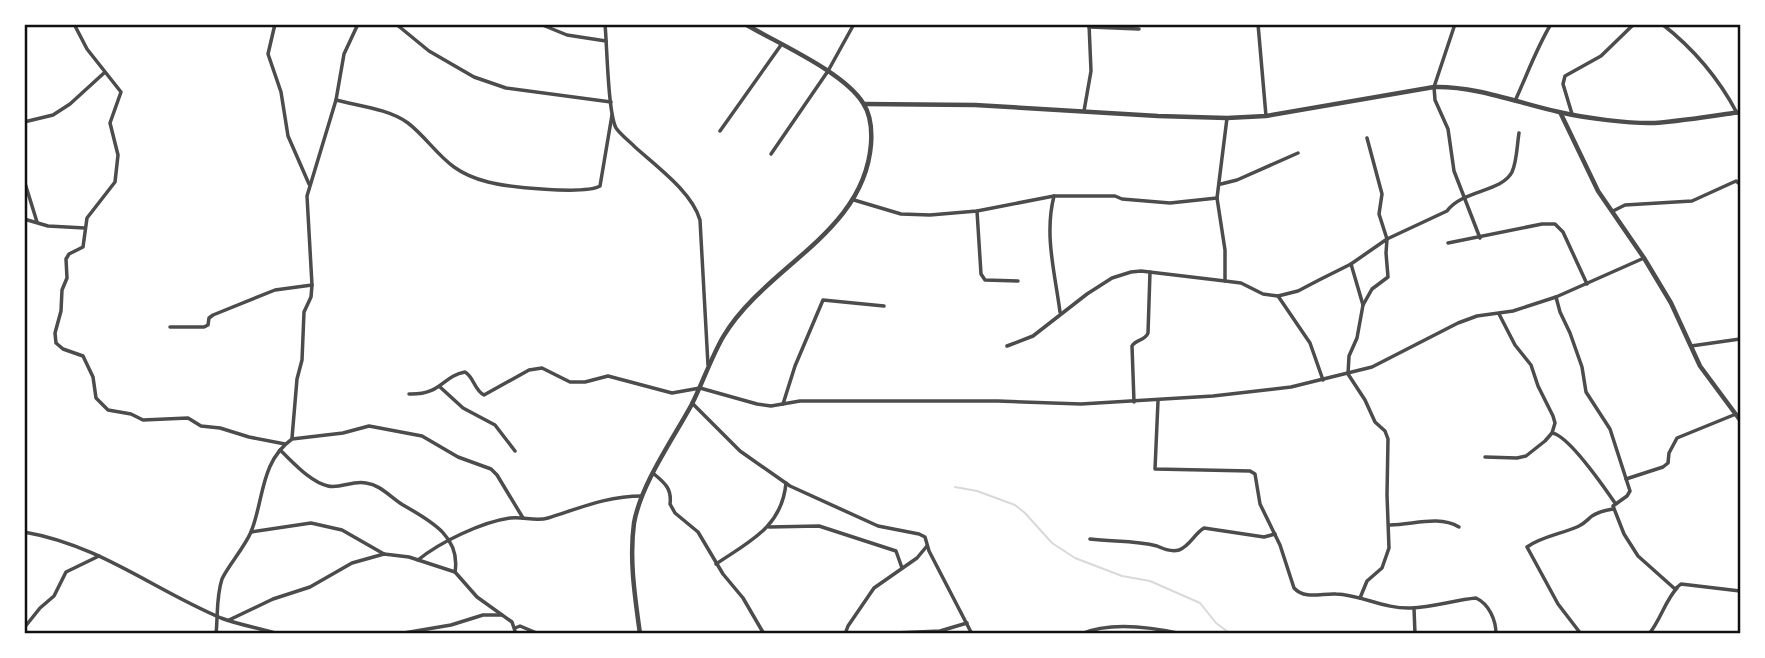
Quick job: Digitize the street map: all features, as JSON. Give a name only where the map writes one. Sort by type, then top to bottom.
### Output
[{"type":"street","points":[[74,24],[87,49],[121,92],[110,123],[118,155],[117,174],[112,187],[90,213],[83,247],[69,254],[66,260],[67,278],[61,295],[56,343],[63,349],[80,353],[85,359],[93,377],[96,397],[103,407],[143,420],[188,418],[201,426],[285,444]]},
{"type":"street","points":[[275,24],[268,54],[281,92],[288,136],[309,184]]},
{"type":"street","points":[[292,439],[302,359],[304,312],[313,285],[307,213],[309,184],[337,100],[344,54],[358,24]]},
{"type":"street","points":[[396,24],[429,51],[474,77],[490,83],[506,88],[611,102]]},
{"type":"street","points":[[540,24],[567,35],[606,41]]},
{"type":"street","points":[[337,100],[395,116],[407,122],[452,166],[469,177],[492,183],[587,190],[600,186],[612,115],[605,24]]},
{"type":"street","points":[[640,634],[632,542],[642,496],[700,388],[723,337],[742,312],[807,250],[854,200],[867,169],[871,147],[870,119],[864,104],[850,88],[828,71],[745,24]]},
{"type":"street","points":[[771,154],[828,71],[854,24]]},
{"type":"street","points":[[1258,24],[1266,116]]},
{"type":"street","points":[[1455,24],[1434,87],[1435,100],[1448,129],[1454,171],[1480,238]]},
{"type":"street","points":[[1515,102],[1530,70],[1535,51],[1551,24]]},
{"type":"street","points":[[1572,115],[1563,84],[1565,76],[1594,62],[1634,24]]},
{"type":"street","points":[[864,104],[936,104],[1227,118],[1266,116],[1450,86],[1560,113],[1654,123],[1739,113],[1706,65],[1678,36],[1662,24]]},
{"type":"street","points":[[1084,111],[1091,71],[1089,26],[1139,29]]},
{"type":"street","points":[[720,131],[781,45]]},
{"type":"street","points":[[24,122],[53,115],[70,104],[104,73]]},
{"type":"street","points":[[1560,113],[1611,212],[1644,258],[1671,303],[1700,366],[1741,420]]},
{"type":"street","points":[[612,115],[617,130],[666,174],[697,211],[700,220],[708,370]]},
{"type":"street","points":[[1226,281],[1225,250],[1217,198],[1227,118]]},
{"type":"street","points":[[1007,346],[1033,336],[1060,313],[1112,278],[1131,272],[1241,283],[1264,294],[1278,296],[1298,291],[1351,264],[1387,239],[1447,211],[1452,203],[1506,180],[1514,166],[1518,133]]},
{"type":"street","points":[[1360,598],[1367,581],[1378,573],[1385,563],[1390,525],[1387,511],[1387,434],[1375,422],[1348,374],[1349,356],[1357,338],[1363,306],[1372,289],[1388,277],[1385,253],[1387,239],[1379,215],[1382,194],[1367,138]]},
{"type":"street","points":[[1220,184],[1237,180],[1298,153]]},
{"type":"street","points":[[24,180],[37,223]]},
{"type":"street","points":[[1611,212],[1625,205],[1692,201],[1736,181],[1741,184]]},
{"type":"street","points":[[854,200],[901,214],[930,215],[977,211],[1054,196],[1115,196],[1170,203],[1217,198]]},
{"type":"street","points":[[1054,196],[1049,241],[1060,313]]},
{"type":"street","points":[[977,211],[981,274],[985,280],[1018,281]]},
{"type":"street","points":[[24,219],[85,228]]},
{"type":"street","points":[[1448,243],[1542,223],[1555,225],[1563,232],[1587,284]]},
{"type":"street","points":[[409,394],[430,392],[454,375],[465,372],[472,378],[481,394],[488,394],[530,370],[542,368],[570,382],[585,382],[608,376],[672,393],[700,388],[771,406],[800,401],[1081,404],[1213,396],[1348,374],[1385,362],[1430,335],[1458,323],[1556,297],[1644,258]]},
{"type":"street","points":[[1351,264],[1363,306]]},
{"type":"street","points":[[1134,402],[1132,346],[1144,339],[1148,333],[1150,272]]},
{"type":"street","points":[[170,327],[204,327],[213,315],[270,292],[313,285]]},
{"type":"street","points":[[1278,296],[1310,343],[1323,380]]},
{"type":"street","points":[[1556,297],[1582,367],[1586,392],[1610,429],[1626,479],[1629,494],[1615,503],[1613,509],[1624,534],[1645,564],[1675,589],[1681,584],[1741,591]]},
{"type":"street","points":[[783,404],[795,366],[823,300],[884,306]]},
{"type":"street","points":[[1485,457],[1527,456],[1552,433],[1553,416],[1531,365],[1514,345],[1499,314]]},
{"type":"street","points":[[1691,346],[1741,339]]},
{"type":"street","points":[[440,387],[463,408],[495,425],[515,451]]},
{"type":"street","points":[[1158,400],[1155,469],[1252,471],[1257,477],[1260,504],[1275,534],[1297,592],[1308,595],[1336,594],[1391,607],[1414,608],[1476,598],[1486,606],[1495,624],[1496,634]]},
{"type":"street","points":[[692,403],[740,452],[786,483],[878,526],[925,537],[927,546],[972,634]]},
{"type":"street","points":[[1626,479],[1668,463],[1669,453],[1677,438],[1736,414]]},
{"type":"street","points":[[216,634],[219,617],[217,604],[222,581],[251,532],[265,476],[280,450],[292,439],[343,433],[369,426],[422,436],[458,457],[491,469],[523,518]]},
{"type":"street","points":[[1552,433],[1563,437],[1595,474],[1615,503]]},
{"type":"street","points":[[280,450],[303,471],[325,485],[362,482],[375,485],[401,504],[435,523],[450,541],[457,563],[455,572]]},
{"type":"street","points":[[654,474],[668,488],[670,504],[675,513],[698,532],[716,564],[743,598],[764,634]]},
{"type":"street","points":[[716,564],[769,527],[781,508],[786,483]]},
{"type":"street","points":[[418,560],[428,551],[503,519],[543,519],[610,498],[642,496]]},
{"type":"street","points":[[1581,634],[1558,604],[1527,547],[1535,541],[1562,534],[1588,522],[1591,517],[1613,509]]},
{"type":"street","points":[[1390,525],[1433,522],[1451,523],[1459,527]]},
{"type":"street","points":[[251,532],[311,523],[342,530],[384,554],[418,560],[455,572],[477,597],[504,615],[515,628],[516,634]]},
{"type":"street","points":[[769,527],[825,527],[896,551],[901,568]]},
{"type":"street","points":[[1090,538],[1112,542],[1135,541],[1174,550],[1186,546],[1204,528],[1264,537],[1275,534]]},
{"type":"street","points":[[24,532],[46,536],[99,556],[219,617],[279,634]]},
{"type":"street","points":[[845,634],[874,588],[920,555],[927,546]]},
{"type":"street","points":[[229,620],[273,598],[310,587],[352,563],[384,554]]},
{"type":"street","points":[[24,628],[54,596],[66,572],[99,556]]},
{"type":"street","points":[[1741,565],[1741,581]]},
{"type":"street","points":[[1649,634],[1664,613],[1669,596],[1681,584]]},
{"type":"street","points":[[1414,608],[1415,634]]},
{"type":"street","points":[[398,634],[451,625],[483,615],[504,615]]},
{"type":"street","points":[[873,634],[940,631],[967,623]]},
{"type":"street","points":[[515,628],[520,626],[539,634]]},
{"type":"street","points":[[1081,634],[1093,630],[1126,627],[1182,634]]},
{"type":"street","points":[[1125,634],[1126,627]]},
{"type":"waterway","points":[[955,487],[977,491],[1015,505],[1052,543],[1075,558],[1122,576],[1150,581],[1200,603],[1216,623],[1235,634]]}]
